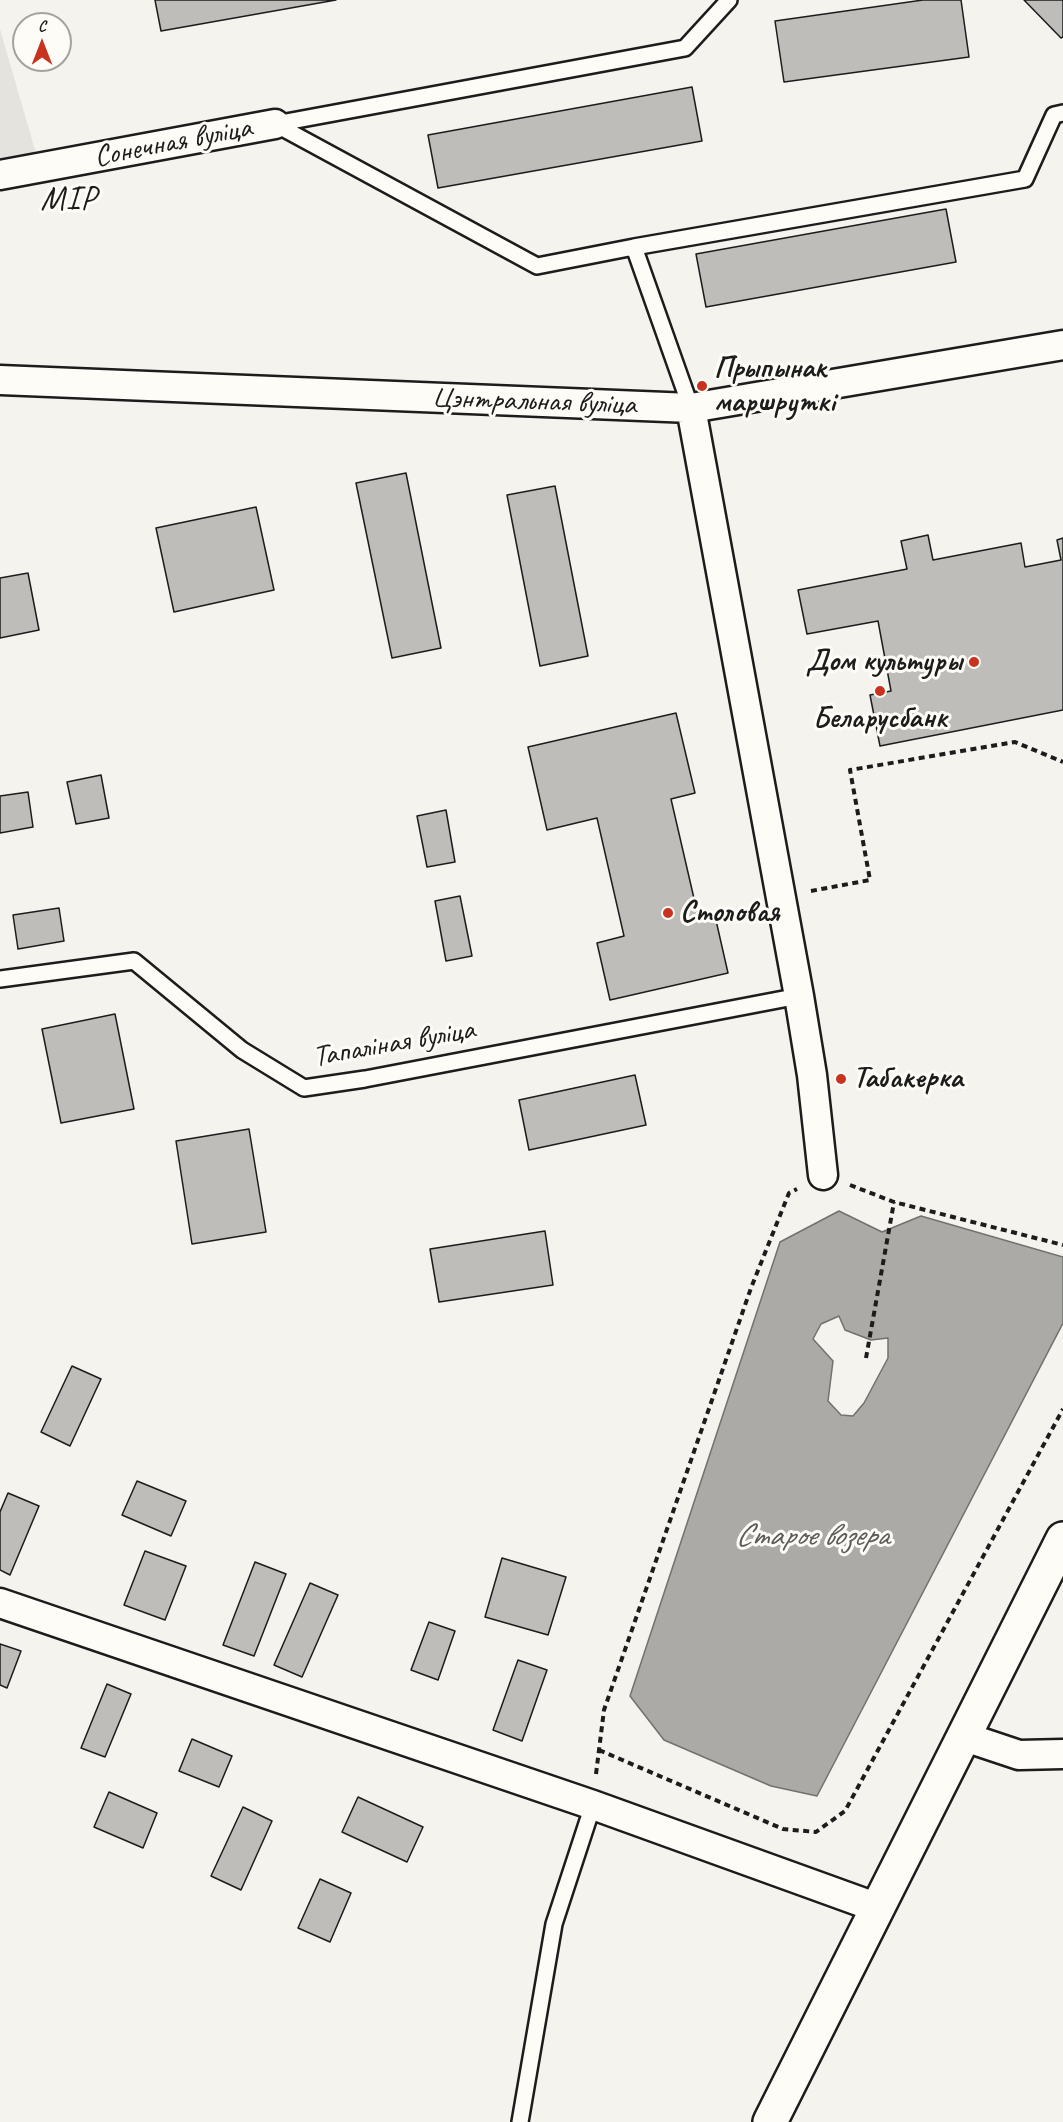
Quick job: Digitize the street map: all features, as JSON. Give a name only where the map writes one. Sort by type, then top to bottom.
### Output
[{"type":"main road","points":[[770,2122],[1063,1539]]},
{"type":"street","name":"Сонечная вуліца","points":[[0,175],[275,124]]},
{"type":"street","name":"Цэнтральная вуліца","points":[[0,380],[691,408],[1063,345]]},
{"type":"street","points":[[691,408],[799,996],[812,1075],[823,1174]]},
{"type":"street","points":[[0,1603],[593,1805],[878,1908]]},
{"type":"street","points":[[965,1737],[1019,1755],[1063,1754]]},
{"type":"lane","points":[[275,124],[685,48],[729,0]]},
{"type":"lane","points":[[275,124],[537,266],[634,247],[1025,180],[1054,115],[1063,113]]},
{"type":"lane","points":[[634,247],[691,408]]},
{"type":"lane","name":"Тапаліная вуліца","points":[[0,979],[134,961],[242,1050],[304,1088],[365,1079],[799,996]]},
{"type":"lane","points":[[520,2122],[554,1924],[593,1805]]},
{"type":"path","points":[[781,896],[870,880],[850,770],[1015,742],[1063,762]]},
{"type":"path","points":[[1063,1245],[894,1202],[823,1174],[789,1193],[752,1288],[604,1710],[599,1750],[783,1829],[816,1832],[845,1811],[1063,1409]]},
{"type":"path","points":[[866,1358],[894,1202]]},
{"type":"shaded area","points":[[0,29],[37,157],[0,164]]},
{"type":"water","name":"Старое возера","points":[[839,1211],[882,1232],[921,1216],[1063,1257],[1063,1323],[817,1796],[771,1786],[664,1740],[630,1696],[780,1242]],"holes":[[[839,1316],[845,1330],[871,1340],[888,1338],[888,1358],[864,1403],[853,1416],[841,1415],[828,1401],[833,1361],[813,1339],[821,1324]]]},
{"type":"building","points":[[155,0],[336,0],[161,31]]},
{"type":"building","points":[[923,0],[961,0],[969,57],[784,82],[775,21]]},
{"type":"building","points":[[1024,0],[1063,0],[1063,37],[1061,38]]},
{"type":"building","points":[[692,87],[702,141],[438,188],[428,135]]},
{"type":"building","points":[[946,209],[956,262],[706,307],[696,254]]},
{"type":"building","points":[[406,473],[441,648],[392,658],[356,483]]},
{"type":"building","points":[[555,486],[588,656],[540,666],[507,495]]},
{"type":"building","points":[[256,507],[274,590],[174,612],[156,528]]},
{"type":"building","name":"Дом культуры","points":[[928,535],[933,560],[1021,543],[1025,567],[1061,560],[1057,540],[1063,538],[1063,710],[880,746],[870,695],[891,691],[878,621],[807,634],[798,590],[907,569],[901,541]]},
{"type":"building","points":[[28,573],[39,630],[0,638],[0,578]]},
{"type":"building","points":[[676,713],[695,793],[671,799],[699,920],[715,916],[728,973],[610,1000],[597,943],[624,936],[597,818],[547,830],[528,747]]},
{"type":"building","points":[[101,775],[109,818],[76,824],[67,782]]},
{"type":"building","points":[[28,792],[33,827],[0,833],[0,796]]},
{"type":"building","points":[[446,810],[455,862],[427,867],[417,816]]},
{"type":"building","points":[[460,896],[472,956],[446,961],[435,901]]},
{"type":"building","points":[[59,908],[64,941],[18,949],[13,915]]},
{"type":"building","points":[[115,1014],[134,1109],[61,1123],[42,1029]]},
{"type":"building","points":[[635,1075],[646,1125],[529,1150],[519,1100]]},
{"type":"building","points":[[249,1129],[266,1232],[192,1244],[176,1141]]},
{"type":"building","points":[[545,1231],[553,1285],[439,1302],[430,1249]]},
{"type":"building","points":[[72,1366],[101,1379],[70,1446],[41,1432]]},
{"type":"building","points":[[137,1481],[186,1501],[171,1536],[122,1515]]},
{"type":"building","points":[[8,1493],[39,1506],[10,1575],[0,1570],[0,1512]]},
{"type":"building","points":[[145,1551],[186,1566],[165,1620],[124,1605]]},
{"type":"building","points":[[502,1558],[566,1577],[548,1635],[485,1617]]},
{"type":"building","points":[[255,1562],[286,1574],[254,1656],[223,1645]]},
{"type":"building","points":[[310,1583],[338,1595],[302,1677],[274,1665]]},
{"type":"building","points":[[429,1622],[455,1631],[438,1680],[411,1670]]},
{"type":"building","points":[[0,1644],[21,1651],[7,1688],[0,1685]]},
{"type":"building","points":[[518,1660],[547,1670],[522,1741],[493,1730]]},
{"type":"building","points":[[107,1684],[131,1694],[105,1757],[81,1748]]},
{"type":"building","points":[[192,1739],[232,1756],[219,1787],[179,1771]]},
{"type":"building","points":[[109,1792],[157,1813],[143,1848],[94,1827]]},
{"type":"building","points":[[358,1797],[423,1827],[407,1862],[342,1832]]},
{"type":"building","points":[[243,1807],[272,1821],[241,1890],[211,1876]]},
{"type":"building","points":[[320,1879],[351,1893],[330,1942],[298,1928]]},
{"type":"place","name":"Прыпынак маршруткі","points":[[702,386]]},
{"type":"place","name":"Дом культуры","points":[[974,662]]},
{"type":"place","name":"Беларусбанк","points":[[880,691]]},
{"type":"place","name":"Столовая","points":[[668,913]]},
{"type":"place","name":"Табакерка","points":[[841,1079]]},
{"type":"district","name":"МІР","points":[[69,200]]}]
